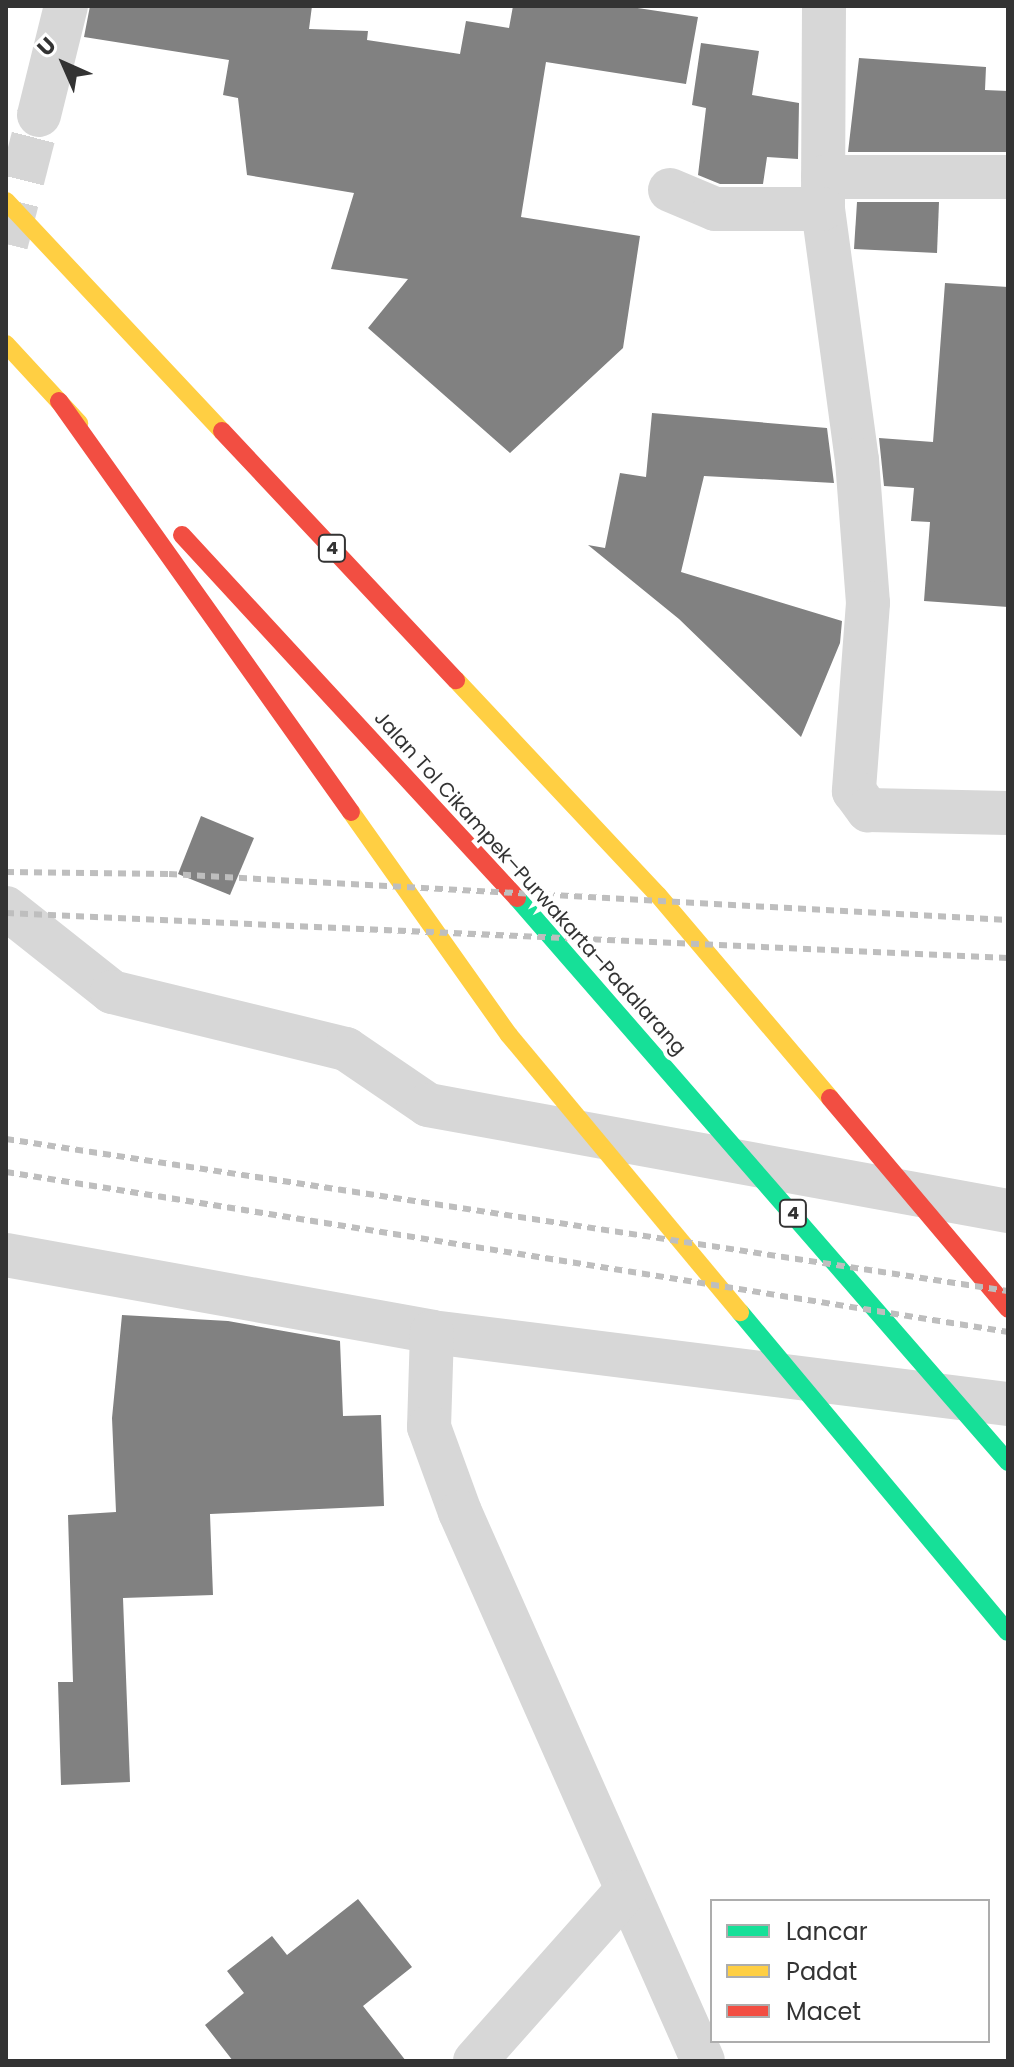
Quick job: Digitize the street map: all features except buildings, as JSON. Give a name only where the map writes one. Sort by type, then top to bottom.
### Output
[{"type":"highway","name":"4","points":[[6,201],[658,895],[1008,1309]]},
{"type":"highway","name":"Jalan Tol Cikampek–Purwakarta–Padalarang","points":[[6,344],[578,964],[1008,1462]]},
{"type":"highway","points":[[59,401],[509,1035],[983,1594],[1008,1632]]},
{"type":"street","points":[[39,115],[66,6]]},
{"type":"street","points":[[824,6],[823,193],[857,460],[868,603],[854,791],[868,810],[1008,813]]},
{"type":"street","points":[[670,190],[715,209],[823,193],[1008,177]]},
{"type":"street","points":[[6,908],[112,992],[346,1049],[428,1105],[1008,1211]]},
{"type":"street","points":[[6,1255],[432,1332],[1008,1404]]},
{"type":"street","points":[[432,1332],[429,1427],[625,1892],[703,2061]]},
{"type":"street","points":[[475,2061],[625,1892]]},
{"type":"tunnel","points":[[6,244],[39,115]]},
{"type":"railway","points":[[6,872],[169,874],[1008,920]]},
{"type":"railway","points":[[6,913],[1008,958]]},
{"type":"railway","points":[[6,1139],[1008,1291]]},
{"type":"railway","points":[[6,1172],[1008,1332]]},
{"type":"traffic: fast","points":[[517,898],[1008,1462]]},
{"type":"traffic: fast","points":[[740,1312],[1008,1632]]},
{"type":"traffic: slow","points":[[6,201],[222,431]]},
{"type":"traffic: slow","points":[[6,344],[79,423]]},
{"type":"traffic: slow","points":[[456,680],[658,895],[830,1098]]},
{"type":"traffic: slow","points":[[351,812],[509,1035],[740,1312]]},
{"type":"traffic: jam","points":[[59,401],[351,812]]},
{"type":"traffic: jam","points":[[222,431],[456,680]]},
{"type":"traffic: jam","points":[[182,535],[517,898]]},
{"type":"traffic: jam","points":[[830,1098],[1008,1309]]}]
